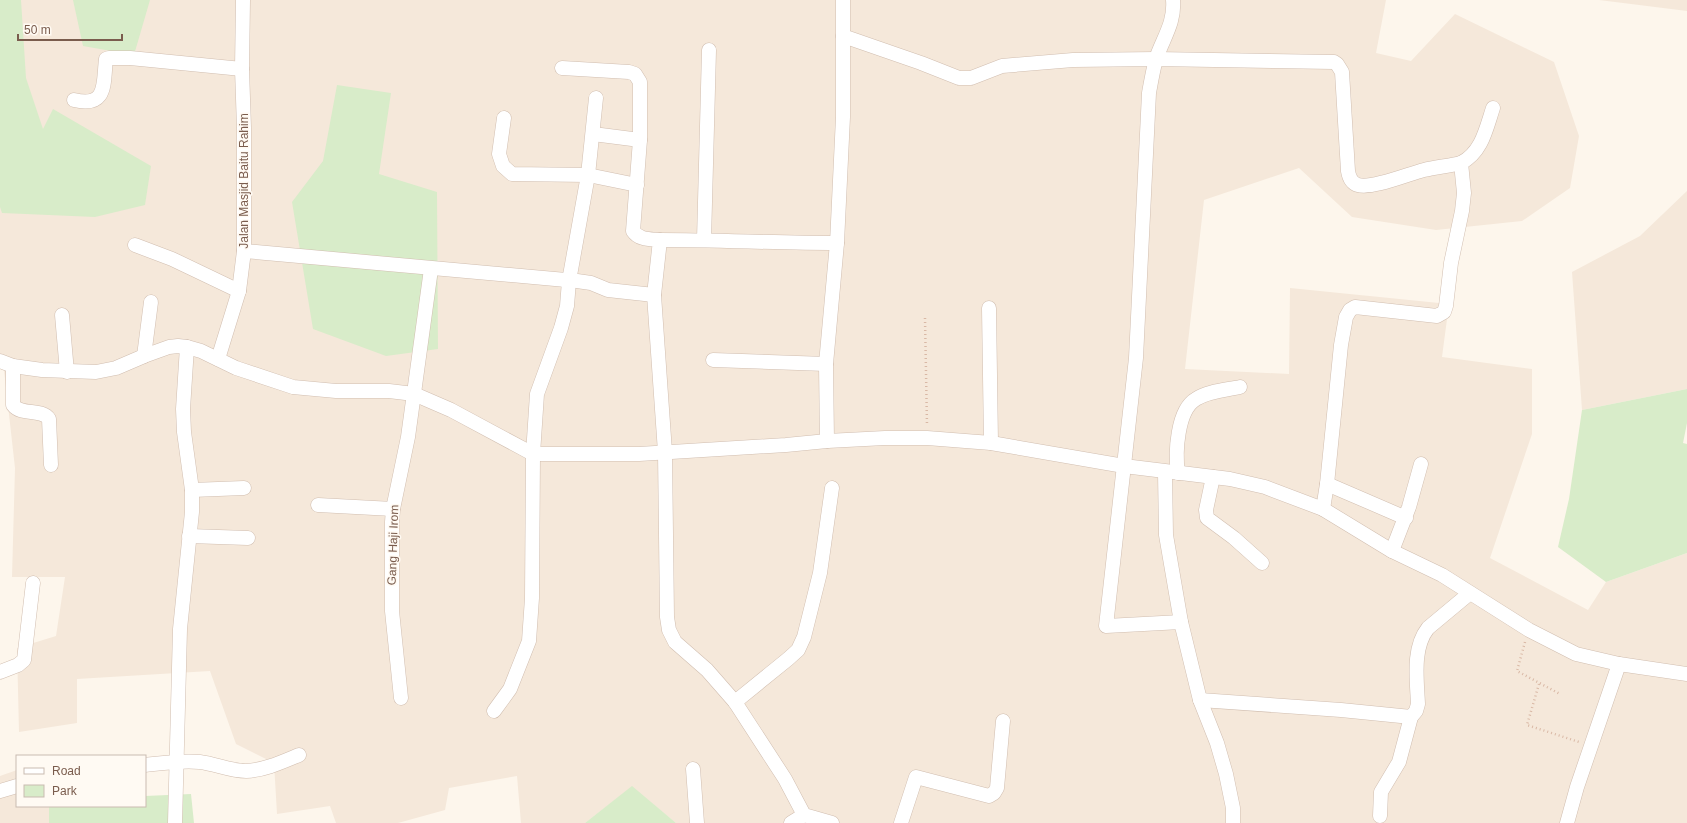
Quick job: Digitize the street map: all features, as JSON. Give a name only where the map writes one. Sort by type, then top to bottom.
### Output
[{"type":"street","name":"Jalan Masjid Baitu Rahim","points":[[218,359],[239,291],[244,251],[244,128],[242,69],[243,0]]},
{"type":"street","points":[[827,441],[826,364],[837,243],[843,117],[843,0]]},
{"type":"street","points":[[1173,0],[1170,30],[1156,59],[1149,93],[1136,358],[1106,626],[1181,622]]},
{"type":"street","points":[[843,36],[964,79],[971,78],[1002,66],[1073,60],[1156,59],[1334,62],[1342,72],[1348,171],[1352,182],[1357,185],[1382,182],[1424,170],[1461,164],[1476,151],[1482,143],[1493,108]]},
{"type":"street","points":[[704,240],[709,50]]},
{"type":"street","points":[[74,100],[89,103],[100,95],[104,82],[106,59],[109,58],[130,58],[242,69]]},
{"type":"street","points":[[562,68],[624,71],[635,74],[640,82],[640,140],[633,231],[636,236],[660,240],[837,243]]},
{"type":"street","points":[[494,710],[510,689],[529,641],[532,598],[533,454],[537,394],[561,328],[567,306],[569,281],[588,175],[596,98]]},
{"type":"street","points":[[504,118],[499,154],[503,166],[512,174],[588,175],[637,185]]},
{"type":"street","points":[[592,134],[640,140]]},
{"type":"street","points":[[1323,509],[1346,317],[1350,310],[1355,307],[1437,316],[1444,312],[1451,263],[1462,212],[1464,193],[1461,164]]},
{"type":"street","points":[[660,240],[654,295],[665,452],[667,617],[669,630],[675,642],[707,670],[735,702],[781,773],[804,815],[832,823]]},
{"type":"street","points":[[135,245],[172,260],[239,291]]},
{"type":"street","points":[[244,251],[591,283],[608,290],[654,295]]},
{"type":"street","name":"Gang Haji Irom","points":[[401,698],[392,611],[391,544],[393,509],[408,438],[431,268]]},
{"type":"street","points":[[144,356],[151,302]]},
{"type":"street","points":[[989,308],[991,443]]},
{"type":"street","points":[[62,315],[67,372]]},
{"type":"street","points":[[51,465],[49,419],[45,415],[20,410],[13,405],[6,364],[67,372],[96,372],[110,370],[173,346],[187,346],[236,368],[293,387],[318,391],[389,391],[414,394],[451,410],[533,454],[639,454],[885,438],[927,438],[991,443],[1124,466],[1230,479],[1265,487],[1323,509],[1392,551],[1442,575],[1529,630],[1576,654],[1619,664],[1687,674]]},
{"type":"street","points":[[175,823],[180,629],[192,512],[192,490],[184,432],[183,409],[187,346]]},
{"type":"street","points":[[713,360],[826,364]]},
{"type":"street","points":[[1233,823],[1233,808],[1226,774],[1217,743],[1200,700],[1181,622],[1166,535],[1171,472],[1185,409],[1194,399],[1201,396],[1240,387]]},
{"type":"street","points":[[1392,551],[1406,518],[1421,464]]},
{"type":"street","points":[[1213,477],[1206,510],[1207,518],[1234,538],[1262,563]]},
{"type":"street","points":[[1327,484],[1406,518]]},
{"type":"street","points":[[192,490],[244,488]]},
{"type":"street","points":[[735,702],[798,650],[804,637],[820,573],[832,488]]},
{"type":"street","points":[[318,505],[393,509]]},
{"type":"street","points":[[189,536],[248,538]]},
{"type":"street","points":[[0,672],[18,665],[24,660],[33,583]]},
{"type":"street","points":[[1380,816],[1381,792],[1399,762],[1411,717],[1416,711],[1418,704],[1418,657],[1423,634],[1428,628],[1470,593]]},
{"type":"street","points":[[1567,823],[1577,787],[1619,664]]},
{"type":"street","points":[[1200,700],[1341,710],[1411,717]]},
{"type":"street","points":[[901,823],[916,778],[989,796],[994,793],[997,788],[1003,721]]},
{"type":"street","points":[[146,765],[177,761],[198,762],[231,770],[246,770],[271,766],[299,755]]},
{"type":"street","points":[[693,769],[697,823]]},
{"type":"street","points":[[0,788],[16,786]]},
{"type":"street","points":[[791,823],[804,815]]},
{"type":"path","points":[[926,318],[927,438]]},
{"type":"path","points":[[1529,630],[1517,671],[1560,694]]},
{"type":"path","points":[[1539,684],[1528,725],[1591,746]]},
{"type":"shaded area","points":[[0,0],[1386,0],[1376,53],[1411,61],[1455,14],[1554,62],[1579,136],[1570,188],[1522,221],[1436,230],[1352,217],[1299,168],[1204,200],[1185,369],[1289,374],[1290,288],[1449,304],[1442,357],[1532,369],[1532,434],[1490,558],[1588,610],[1606,582],[1687,553],[1687,823],[676,823],[632,787],[585,823],[521,823],[517,776],[449,788],[445,810],[398,823],[336,823],[330,806],[277,814],[274,763],[236,744],[210,671],[77,679],[77,723],[19,732],[17,648],[56,636],[65,577],[12,577],[15,468],[3,361],[0,359]]},
{"type":"shaded area","points":[[1599,0],[1687,0],[1687,11]]},
{"type":"shaded area","points":[[1687,191],[1687,389],[1582,410],[1572,272],[1640,236]]},
{"type":"shaded area","points":[[16,770],[16,807],[49,807],[49,823],[0,823],[0,776]]},
{"type":"green space","points":[[0,0],[21,0],[26,78],[43,129],[53,109],[151,166],[145,205],[95,217],[2,213],[0,207]]},
{"type":"green space","points":[[73,0],[150,0],[134,55],[83,46]]},
{"type":"green space","points":[[337,85],[391,93],[379,174],[437,192],[438,349],[386,356],[313,329],[292,202],[323,161]]},
{"type":"green space","points":[[1687,389],[1687,423],[1683,443],[1687,444],[1687,553],[1606,582],[1558,547],[1569,499],[1582,410]]},
{"type":"green space","points":[[632,786],[676,823],[585,823]]},
{"type":"green space","points":[[191,794],[194,823],[49,823],[49,807],[146,807],[146,796]]}]
